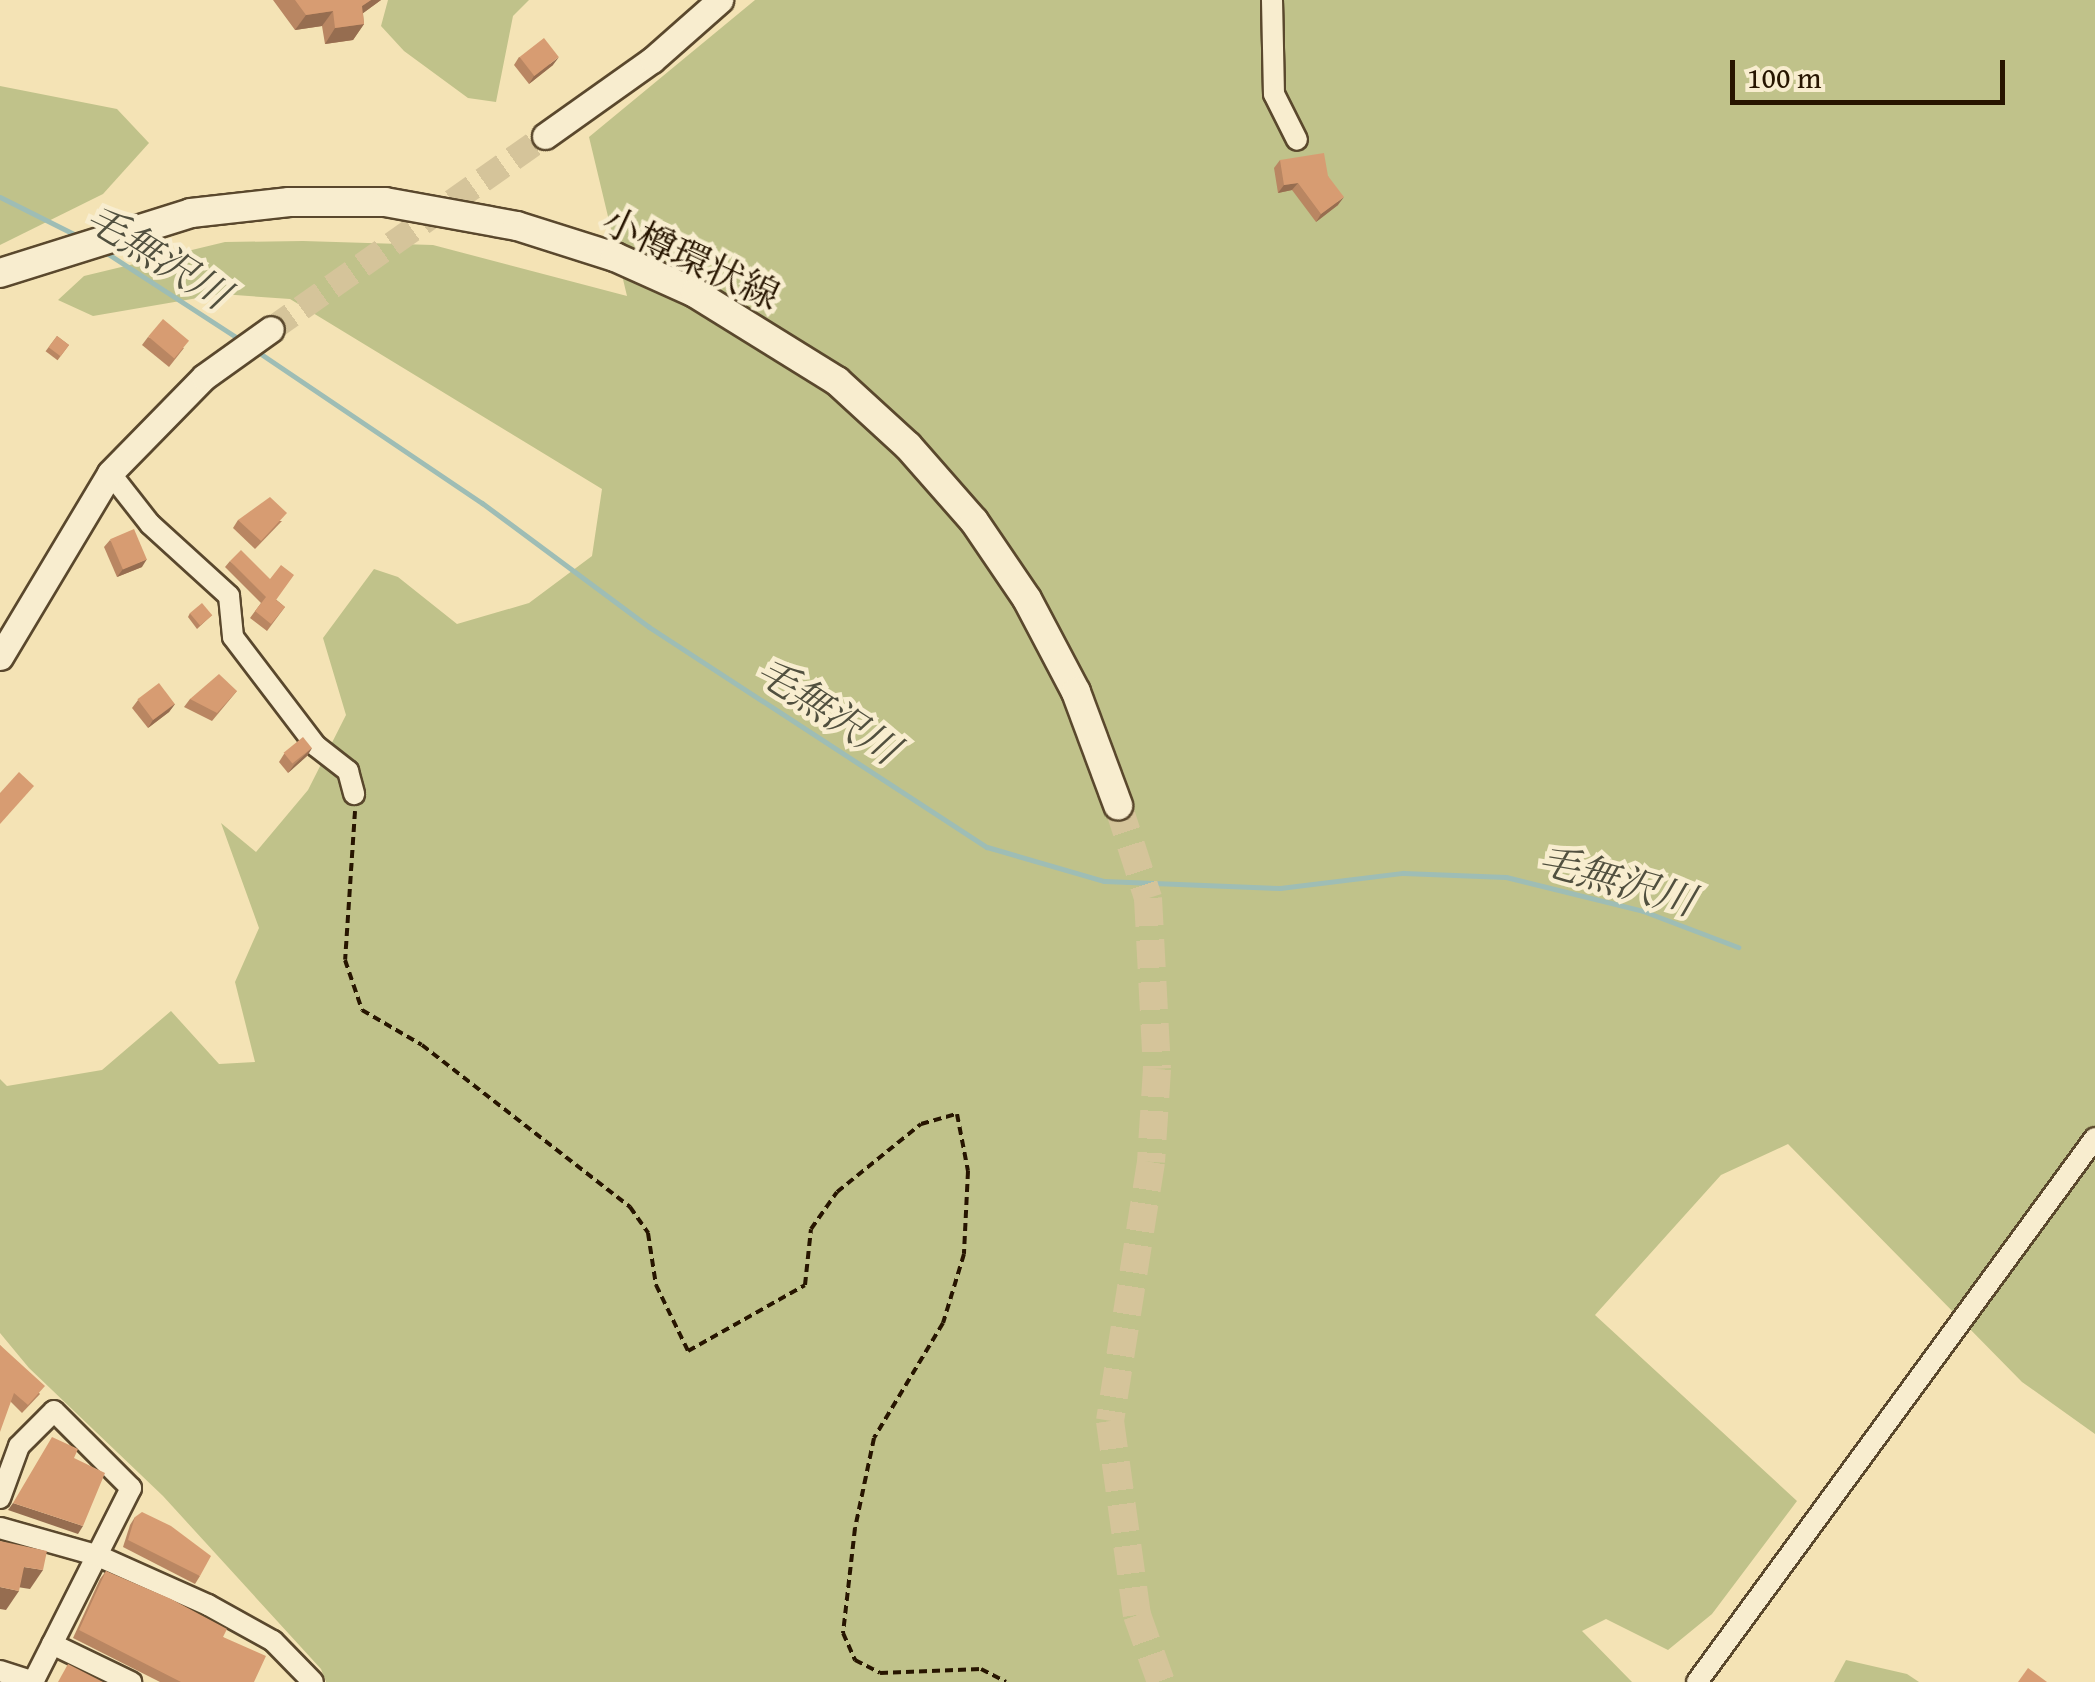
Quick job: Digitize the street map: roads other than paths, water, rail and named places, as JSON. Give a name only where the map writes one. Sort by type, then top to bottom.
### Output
[{"type":"main road","name":"小樽環状線","points":[[0,273],[191,213],[289,202],[384,202],[517,226],[615,257],[695,293],[837,381],[908,446],[974,521],[1027,599],[1076,692],[1118,805]]},
{"type":"street","points":[[545,136],[652,60],[720,0]]},
{"type":"street","points":[[1272,0],[1274,94],[1297,140]]},
{"type":"street","points":[[0,657],[110,473],[204,377],[271,329]]},
{"type":"street","points":[[110,473],[150,524],[229,596],[233,637],[316,746],[348,771],[354,794]]},
{"type":"street","points":[[1697,1682],[2095,1138]]},
{"type":"street","points":[[0,1498],[19,1446],[54,1411],[131,1488],[33,1682],[0,1671]]},
{"type":"street","points":[[0,1528],[96,1555],[273,1640],[314,1682]]},
{"type":"street","points":[[52,1644],[131,1682]]},
{"type":"waterway","name":"毛無沢川","points":[[0,197],[78,236]]},
{"type":"waterway","name":"毛無沢川","points":[[105,252],[242,341]]},
{"type":"waterway","name":"毛無沢川","points":[[255,350],[482,503],[649,627],[987,847],[1104,881],[1280,888],[1403,873],[1506,877],[1643,911],[1738,947]]},
{"type":"tunnel","points":[[271,329],[545,136]]},
{"type":"tunnel","points":[[1118,805],[1148,898],[1157,1069],[1151,1162],[1110,1421],[1137,1615],[1161,1682]]}]
